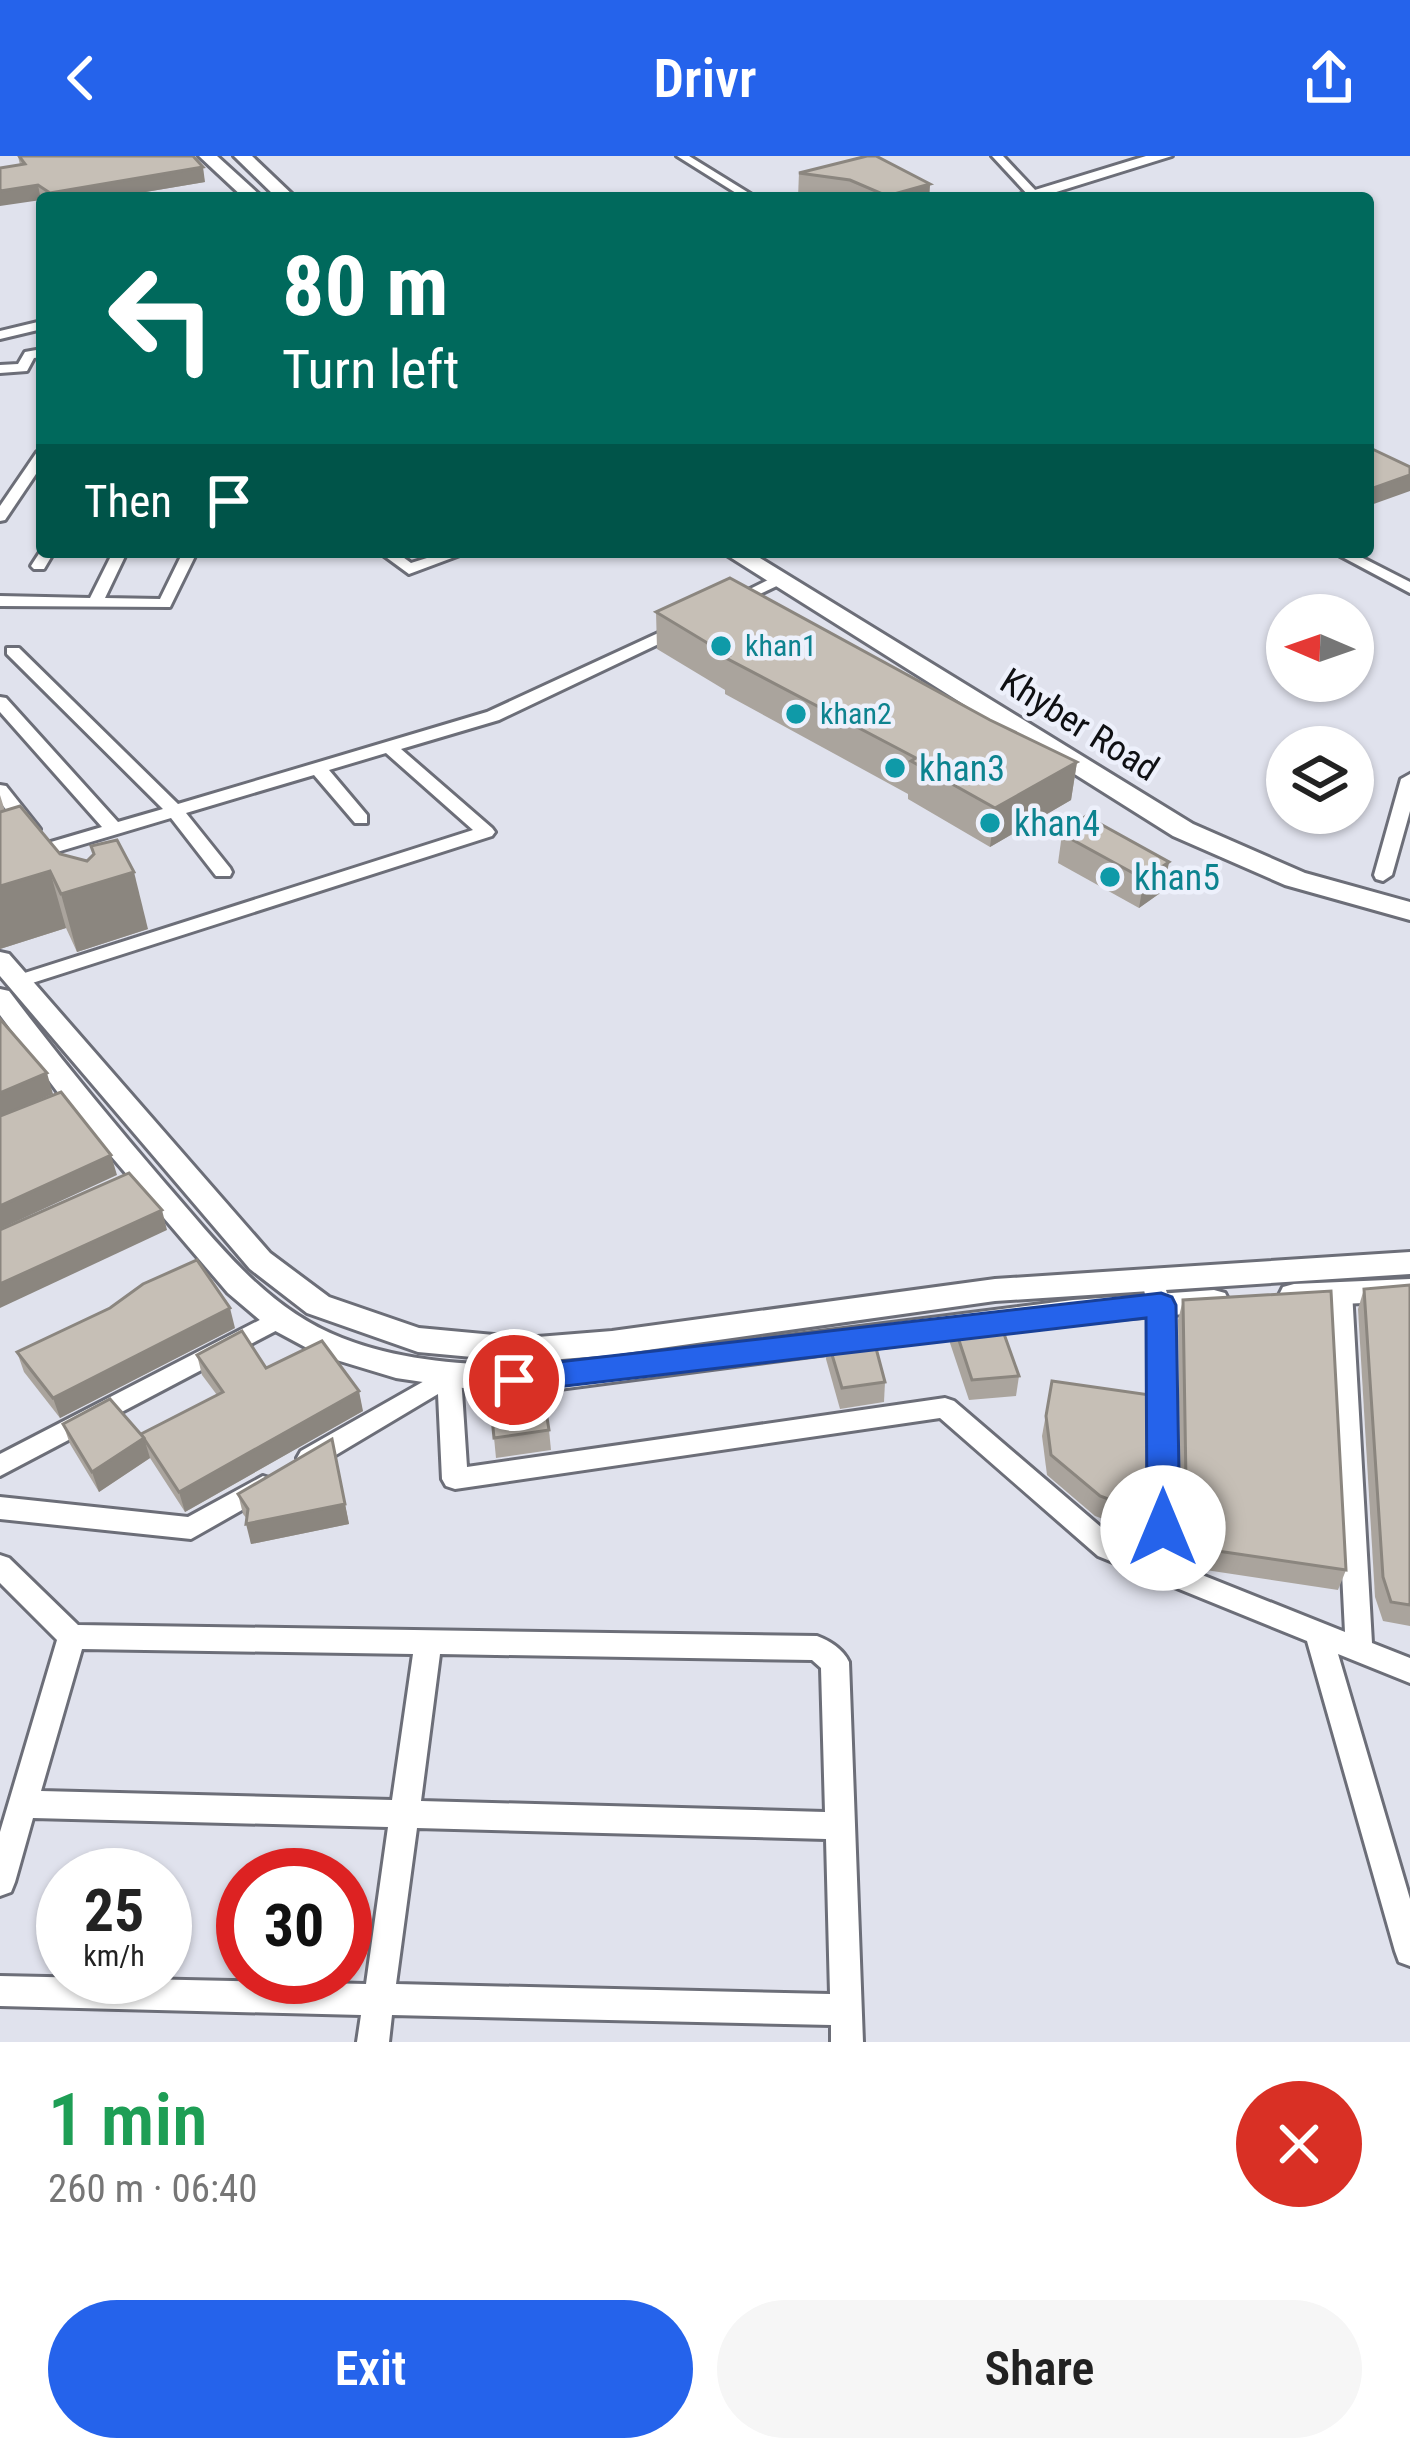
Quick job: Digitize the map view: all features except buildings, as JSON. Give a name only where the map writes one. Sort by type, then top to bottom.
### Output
[{"type":"main road","points":[[207,156],[247,192]]},
{"type":"main road","points":[[242,156],[281,192]]},
{"type":"main road","points":[[1044,192],[1164,156]]},
{"type":"main road","points":[[1047,192],[1187,156]]},
{"type":"main road","name":"Khyber Road","points":[[743,558],[1183,830],[1295,879],[1410,911]]},
{"type":"main road","name":"Khyber Road","points":[[776,558],[1208,826],[1302,864],[1410,891]]},
{"type":"street","points":[[682,156],[742,192]]},
{"type":"street","points":[[997,156],[1028,192]]},
{"type":"street","points":[[0,335],[36,326]]},
{"type":"street","points":[[0,369],[22,368],[29,355],[36,354]]},
{"type":"street","points":[[0,517],[36,464]]},
{"type":"street","points":[[94,603],[117,558]]},
{"type":"street","points":[[0,601],[165,604],[187,558]]},
{"type":"street","points":[[395,558],[409,568],[442,558]]},
{"type":"street","points":[[1352,558],[1410,588]]},
{"type":"street","points":[[716,610],[778,580]]},
{"type":"street","points":[[0,863],[53,856],[113,828],[493,716],[695,620]]},
{"type":"street","points":[[13,651],[174,810],[224,872]]},
{"type":"street","points":[[0,702],[113,828]]},
{"type":"street","points":[[7,996],[486,832],[388,747]]},
{"type":"street","points":[[318,768],[362,819]]},
{"type":"street","points":[[1383,875],[1410,778]]},
{"type":"street","points":[[0,790],[53,856]]},
{"type":"street","points":[[7,996],[66,1100],[132,1181],[238,1285],[307,1337],[352,1354],[449,1376],[559,1377],[1050,1314],[1156,1291],[1410,1263]]},
{"type":"street","points":[[7,996],[260,1262],[318,1305],[418,1340],[502,1351],[612,1343],[995,1290],[1410,1290]]},
{"type":"street","points":[[1156,1291],[1164,1571]]},
{"type":"street","points":[[1340,1291],[1359,1650]]},
{"type":"street","points":[[0,1466],[279,1319]]},
{"type":"street","points":[[0,1508],[191,1528],[449,1376]]},
{"type":"street","points":[[449,1376],[455,1479],[945,1408],[1107,1548],[1410,1671]]},
{"type":"street","points":[[0,1566],[72,1637],[817,1648],[830,1654],[835,1662],[846,2026],[380,1996],[0,1990]]},
{"type":"street","points":[[1318,1634],[1410,1951]]},
{"type":"street","points":[[0,1882],[72,1637]]},
{"type":"street","points":[[373,2042],[428,1643]]},
{"type":"street","points":[[23,1804],[840,1826]]},
{"type":"place","name":"khan1","points":[[721,646]]},
{"type":"place","name":"khan2","points":[[796,714]]},
{"type":"place","name":"khan3","points":[[895,768]]},
{"type":"place","name":"khan4","points":[[990,823]]},
{"type":"place","name":"khan5","points":[[1110,877]]},
{"type":"route","points":[[514,1380],[1073,1311],[1161,1305],[1163,1528]]}]
